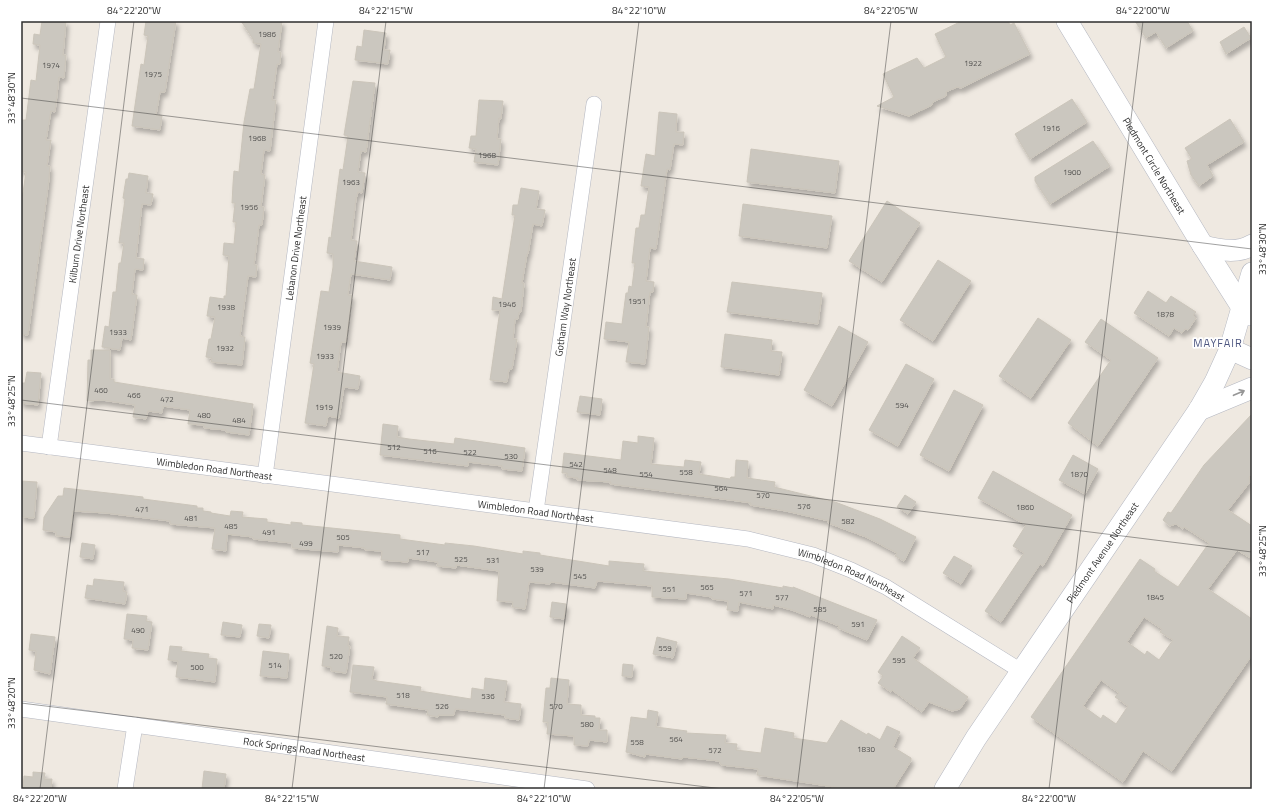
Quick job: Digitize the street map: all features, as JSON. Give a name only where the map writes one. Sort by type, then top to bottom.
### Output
[{"type":"main road","name":"Piedmont Circle Northeast","points":[[1067,21],[1203,246],[1248,312]]},
{"type":"main road","points":[[1203,246],[1224,250],[1252,245]]},
{"type":"main road","name":"Piedmont Avenue Northeast","points":[[945,789],[976,738],[1199,410],[1239,341],[1248,312],[1252,273]]},
{"type":"main road","points":[[1239,341],[1252,359]]},
{"type":"main road","points":[[1199,410],[1252,388]]},
{"type":"street","name":"Kilburn Drive Northeast","points":[[49,447],[108,21]]},
{"type":"street","name":"Lebanon Drive Northeast","points":[[264,476],[326,21]]},
{"type":"street","name":"Gotham Way Northeast","points":[[536,511],[594,104]]},
{"type":"street","name":"Wimbledon Road Northeast","points":[[21,443],[748,539],[813,555],[851,570],[886,587],[1021,671]]},
{"type":"street","name":"Rock Springs Road Northeast","points":[[21,709],[587,789]]},
{"type":"street","points":[[125,789],[135,725]]},
{"type":"building","points":[[42,21],[66,21],[63,55],[66,55],[64,78],[59,77],[55,112],[51,111],[46,140],[51,140],[47,166],[50,166],[49,179],[28,335],[21,334],[21,206],[26,172],[21,171],[21,120],[26,120],[31,80],[36,81],[40,45],[33,44],[34,34],[40,35]]},
{"type":"building","points":[[146,21],[176,21],[165,92],[160,92],[156,115],[162,116],[160,130],[132,126],[141,64],[144,65],[148,36],[144,35]]},
{"type":"building","points":[[241,21],[282,21],[278,52],[281,52],[280,64],[277,64],[272,100],[276,100],[270,151],[264,150],[261,174],[265,175],[261,207],[264,207],[262,225],[259,225],[254,265],[257,265],[256,277],[248,276],[240,336],[245,337],[242,365],[211,362],[212,358],[206,357],[215,317],[207,316],[210,297],[224,299],[224,296],[226,296],[229,256],[223,255],[224,243],[234,244],[236,222],[233,222],[235,203],[232,203],[234,171],[239,172],[244,122],[250,89],[254,89],[261,44],[253,43],[253,39]]},
{"type":"building","points":[[962,21],[1008,21],[1010,25],[1014,23],[1030,54],[961,88],[957,87],[946,92],[946,96],[933,102],[932,105],[909,116],[877,106],[894,97],[883,74],[917,58],[924,68],[946,57],[935,34]]},
{"type":"building","points":[[1135,21],[1187,21],[1193,31],[1166,48],[1156,32],[1146,38]]},
{"type":"building","points":[[1244,27],[1251,38],[1226,54],[1220,42]]},
{"type":"building","points":[[364,30],[386,33],[384,50],[390,50],[388,64],[355,60],[357,46],[362,47]]},
{"type":"building","points":[[353,81],[375,83],[366,152],[361,151],[358,172],[365,173],[362,193],[358,192],[356,199],[351,240],[357,241],[354,261],[392,267],[390,280],[351,274],[348,295],[352,295],[346,342],[341,342],[337,372],[360,376],[358,389],[344,387],[339,418],[328,416],[326,426],[305,423],[314,364],[310,363],[321,291],[329,292],[333,267],[333,254],[327,253],[329,237],[331,238],[340,169],[343,170],[348,136],[344,135]]},
{"type":"building","points":[[1072,99],[1087,122],[1030,159],[1015,134]]},
{"type":"building","points":[[479,100],[503,101],[501,119],[499,118],[497,139],[501,139],[498,165],[474,162],[476,149],[469,148],[471,136],[476,136]]},
{"type":"building","points":[[659,112],[677,114],[676,132],[684,132],[683,145],[674,144],[670,170],[667,169],[656,249],[650,248],[646,281],[654,282],[653,292],[650,292],[646,327],[649,327],[645,364],[626,362],[629,342],[604,339],[606,322],[622,324],[626,293],[628,293],[629,286],[632,287],[635,263],[632,263],[636,228],[639,228],[641,215],[645,215],[649,187],[641,186],[646,154],[655,156]]},
{"type":"building","points":[[1230,119],[1244,142],[1207,165],[1213,176],[1199,186],[1191,175],[1187,161],[1192,159],[1185,148]]},
{"type":"building","points":[[1093,141],[1110,166],[1050,204],[1035,181],[1035,177]]},
{"type":"building","points":[[751,149],[839,161],[835,193],[747,182]]},
{"type":"building","points":[[129,173],[148,176],[146,193],[153,194],[151,205],[142,204],[136,258],[144,259],[143,270],[135,269],[132,294],[137,295],[131,340],[122,338],[120,350],[102,347],[105,326],[109,327],[113,292],[116,292],[119,263],[121,263],[124,243],[119,243],[125,199],[123,198],[126,179],[128,179]]},
{"type":"building","points":[[521,188],[539,191],[536,209],[545,210],[542,226],[533,224],[522,283],[524,283],[521,312],[519,312],[518,319],[515,319],[513,339],[517,339],[512,369],[509,369],[507,382],[490,380],[500,310],[492,310],[493,297],[502,299],[515,215],[512,215],[513,205],[518,205]]},
{"type":"building","points":[[887,201],[920,223],[882,282],[849,261]]},
{"type":"building","points":[[743,204],[832,216],[827,248],[739,236]]},
{"type":"building","points":[[938,260],[971,281],[933,341],[900,320]]},
{"type":"building","points":[[732,282],[822,293],[818,324],[727,312]]},
{"type":"building","points":[[1148,291],[1166,303],[1171,296],[1196,312],[1193,315],[1196,318],[1188,330],[1185,329],[1182,333],[1174,328],[1169,336],[1134,313]]},
{"type":"building","points":[[1038,318],[1071,340],[1031,398],[999,376]]},
{"type":"building","points":[[1101,319],[1158,358],[1098,446],[1068,423],[1111,360],[1085,342]]},
{"type":"building","points":[[839,326],[868,342],[832,406],[804,390]]},
{"type":"building","points":[[725,334],[772,340],[771,351],[782,352],[779,375],[721,367]]},
{"type":"building","points":[[91,350],[110,350],[110,379],[114,379],[114,382],[253,404],[249,435],[226,432],[226,430],[204,428],[204,425],[188,424],[190,410],[163,406],[162,413],[148,411],[146,419],[133,417],[135,405],[102,400],[87,401],[88,360],[91,360]]},
{"type":"building","points":[[906,364],[934,379],[898,446],[869,430]]},
{"type":"building","points":[[27,372],[41,373],[38,405],[21,403],[21,383],[25,383]]},
{"type":"building","points":[[954,390],[983,405],[949,471],[920,455]]},
{"type":"building","points":[[580,396],[602,399],[600,415],[577,412]]},
{"type":"building","points":[[1252,414],[1252,474],[1249,477],[1250,482],[1228,510],[1252,526],[1252,559],[1237,550],[1208,589],[1252,619],[1252,655],[1172,771],[1143,751],[1123,782],[1031,717],[1140,559],[1155,569],[1154,571],[1178,587],[1209,543],[1184,527],[1183,529],[1176,524],[1170,526],[1163,520],[1168,512],[1171,513],[1204,465]],"holes":[[[1144,617],[1162,629],[1160,632],[1173,640],[1159,660],[1147,651],[1145,655],[1127,642]],[[1101,680],[1119,693],[1115,697],[1128,706],[1116,724],[1103,715],[1101,719],[1083,706]]]},
{"type":"building","points":[[383,424],[398,426],[397,437],[454,444],[455,438],[525,448],[522,471],[502,469],[502,466],[468,462],[468,466],[380,455]]},
{"type":"building","points":[[638,436],[654,438],[651,464],[684,467],[685,460],[701,462],[699,474],[730,479],[731,477],[735,477],[736,460],[748,461],[747,478],[775,482],[774,487],[835,502],[880,519],[916,537],[904,561],[895,556],[897,553],[866,537],[828,523],[829,521],[786,511],[750,505],[751,503],[745,502],[610,484],[611,482],[577,480],[578,478],[567,477],[567,473],[562,473],[564,453],[621,460],[623,441],[638,443]]},
{"type":"building","points":[[1073,455],[1098,469],[1085,494],[1059,480]]},
{"type":"building","points":[[993,471],[1072,515],[1043,566],[1040,564],[1001,622],[985,611],[1024,553],[1013,546],[1026,525],[978,498]]},
{"type":"building","points":[[21,481],[37,482],[34,518],[21,517]]},
{"type":"building","points":[[64,488],[143,497],[143,499],[197,506],[197,508],[203,508],[203,511],[230,516],[231,511],[243,512],[242,517],[267,519],[267,522],[291,525],[291,522],[302,523],[302,525],[400,535],[400,539],[445,545],[445,543],[474,546],[523,554],[523,551],[540,553],[540,555],[609,566],[609,561],[644,564],[643,571],[729,579],[783,588],[783,586],[793,587],[877,620],[867,640],[838,628],[839,626],[811,615],[810,617],[773,605],[773,609],[739,602],[738,611],[727,610],[728,601],[712,599],[712,597],[686,593],[686,599],[652,597],[652,586],[597,581],[595,588],[551,582],[550,584],[529,582],[525,609],[512,607],[513,602],[497,601],[499,571],[456,565],[456,568],[437,566],[438,562],[408,558],[408,562],[381,560],[382,551],[365,550],[365,548],[338,545],[338,552],[292,548],[292,543],[253,539],[253,537],[227,534],[226,551],[212,549],[215,528],[170,524],[170,521],[106,513],[73,511],[70,537],[56,536],[56,532],[43,530],[44,517],[58,496],[63,496]]},
{"type":"building","points":[[905,495],[916,502],[908,514],[897,507]]},
{"type":"building","points":[[82,543],[95,545],[93,559],[80,557]]},
{"type":"building","points":[[954,556],[972,566],[961,584],[943,573]]},
{"type":"building","points":[[94,579],[124,582],[123,591],[127,592],[125,604],[85,598],[87,585],[93,586]]},
{"type":"building","points":[[552,602],[566,604],[564,619],[550,617]]},
{"type":"building","points":[[127,614],[147,616],[146,621],[152,622],[148,650],[132,648],[133,640],[124,639]]},
{"type":"building","points":[[223,622],[242,625],[240,637],[221,635]]},
{"type":"building","points":[[259,624],[271,625],[269,638],[257,636]]},
{"type":"building","points":[[327,626],[338,628],[337,636],[349,637],[348,646],[350,646],[346,673],[331,671],[331,667],[322,666]]},
{"type":"building","points":[[31,634],[55,637],[50,674],[34,670],[36,651],[29,650]]},
{"type":"building","points":[[902,636],[920,648],[913,658],[968,697],[960,709],[952,711],[929,702],[922,712],[892,690],[891,692],[878,683],[883,676],[878,672]]},
{"type":"building","points":[[657,637],[677,642],[673,658],[653,654]]},
{"type":"building","points":[[170,646],[182,647],[181,651],[209,654],[208,658],[217,659],[215,682],[176,677],[178,661],[168,660]]},
{"type":"building","points":[[263,651],[289,654],[287,678],[260,676]]},
{"type":"building","points":[[623,664],[633,665],[632,677],[622,676]]},
{"type":"building","points":[[353,665],[374,667],[372,679],[377,681],[421,687],[420,691],[471,699],[472,688],[484,690],[485,678],[507,681],[504,702],[521,704],[519,720],[505,718],[505,715],[455,709],[454,715],[438,715],[438,717],[427,715],[428,710],[386,704],[387,697],[350,692]]},
{"type":"building","points":[[551,678],[569,680],[567,704],[581,705],[581,715],[600,718],[599,730],[607,730],[607,742],[589,740],[588,746],[574,745],[574,736],[547,734],[548,722],[543,722],[546,688],[550,688]]},
{"type":"building","points":[[648,710],[658,712],[656,727],[687,731],[686,733],[726,735],[725,743],[737,744],[736,750],[761,753],[765,728],[794,733],[793,738],[827,743],[841,720],[867,735],[868,733],[880,740],[887,726],[900,732],[893,747],[911,758],[911,761],[893,789],[847,789],[757,775],[758,769],[721,765],[719,761],[683,757],[682,759],[645,754],[645,757],[626,752],[631,717],[647,719]]},
{"type":"building","points":[[204,771],[226,774],[224,789],[202,789]]},
{"type":"building","points":[[33,772],[45,773],[44,779],[52,779],[51,789],[23,789],[24,776],[33,777]]},
{"type":"district","name":"MAYFAIR","points":[[1218,343]]}]
